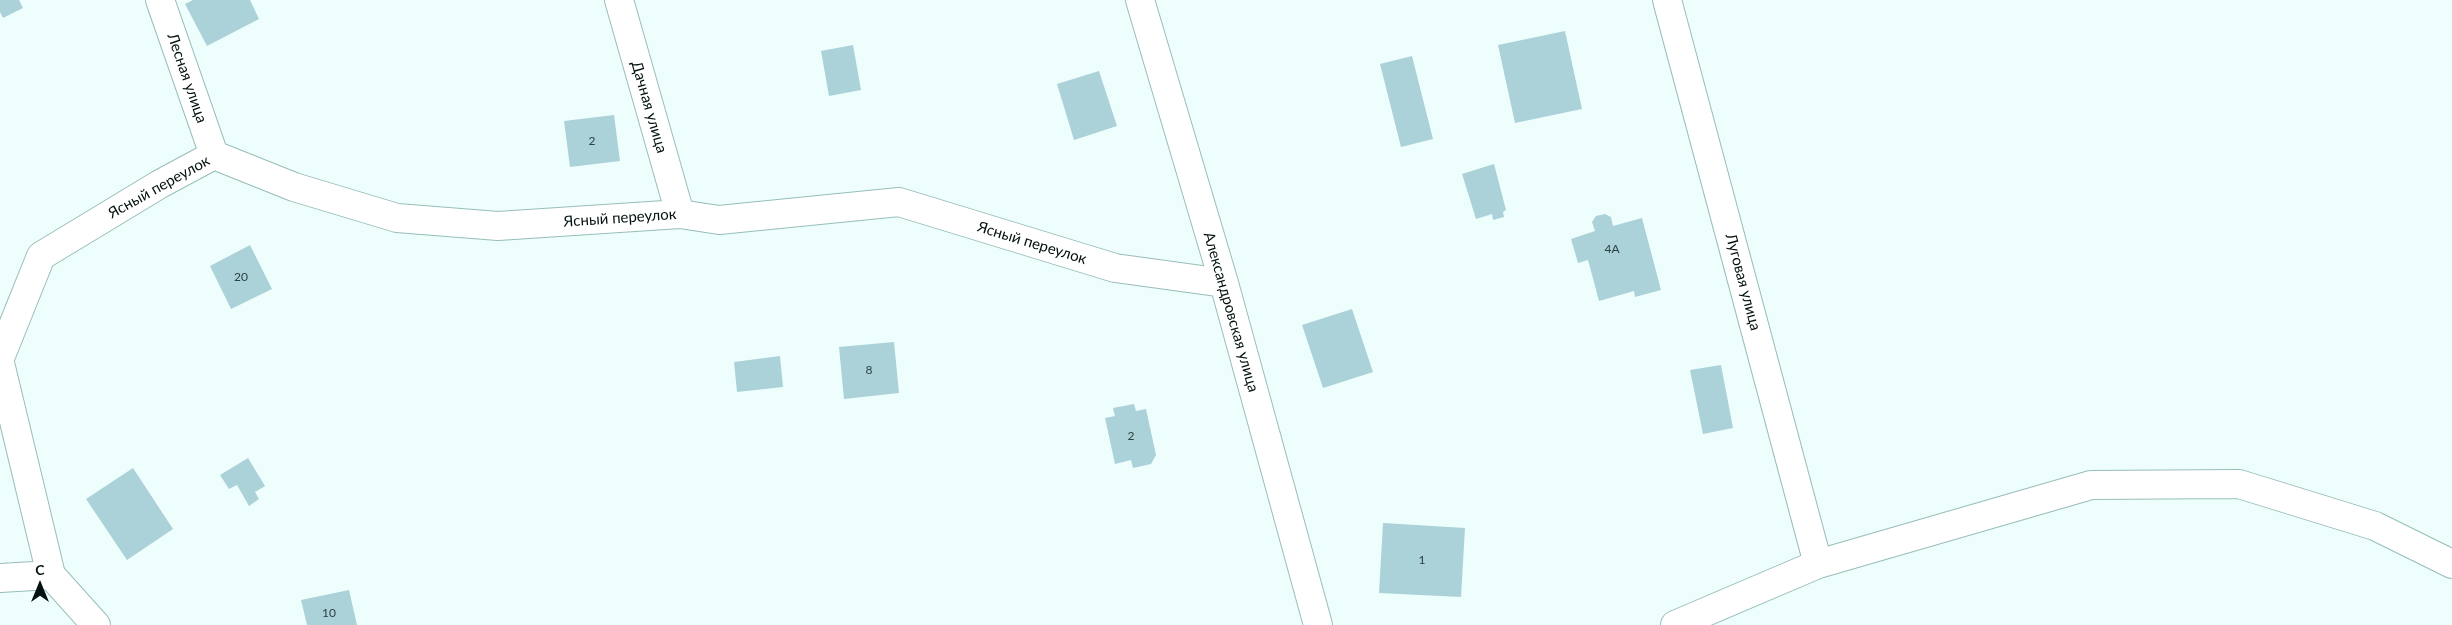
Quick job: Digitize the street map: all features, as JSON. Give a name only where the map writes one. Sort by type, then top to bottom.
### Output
[{"type":"street","name":"Лесная улица","points":[[160,0],[214,155]]},
{"type":"street","name":"Дачная улица","points":[[619,0],[680,214]]},
{"type":"street","name":"Александровская улица","points":[[1140,0],[1224,283],[1318,625]]},
{"type":"street","name":"Луговая улица","points":[[1667,0],[1818,564]]},
{"type":"street","name":"Ясный переулок","points":[[0,358],[41,256],[160,184],[214,155],[294,187],[396,218],[498,226],[680,214],[719,220],[899,202],[1115,268],[1224,283]]},
{"type":"street","points":[[0,363],[51,575],[96,625]]},
{"type":"street","points":[[1675,625],[1818,564],[2091,485],[2239,484],[2374,526],[2452,564]]},
{"type":"street","points":[[0,578],[51,575]]},
{"type":"building","points":[[0,0],[19,0],[23,8],[3,18],[0,12]]},
{"type":"building","points":[[193,0],[250,0],[259,19],[207,46],[185,4]]},
{"type":"building","points":[[1565,31],[1582,109],[1515,123],[1498,45]]},
{"type":"building","points":[[853,45],[861,90],[829,96],[821,51]]},
{"type":"building","points":[[1412,56],[1433,139],[1401,147],[1380,64]]},
{"type":"building","points":[[1099,71],[1117,126],[1074,140],[1057,84]]},
{"type":"building","points":[[614,115],[620,161],[570,167],[564,121]]},
{"type":"building","points":[[1494,164],[1506,210],[1503,212],[1504,217],[1493,220],[1492,214],[1476,219],[1462,174]]},
{"type":"building","points":[[1605,214],[1611,217],[1613,226],[1642,218],[1661,290],[1635,297],[1634,291],[1599,301],[1588,260],[1578,263],[1571,239],[1595,231],[1592,222],[1596,216]]},
{"type":"building","points":[[250,245],[272,289],[231,309],[210,266]]},
{"type":"building","points":[[1352,309],[1373,372],[1323,388],[1302,325]]},
{"type":"building","points":[[894,342],[899,393],[844,399],[839,347]]},
{"type":"building","points":[[780,356],[783,387],[737,392],[734,362]]},
{"type":"building","points":[[1721,365],[1733,428],[1703,434],[1690,370]]},
{"type":"building","points":[[1134,404],[1136,411],[1146,409],[1156,455],[1151,464],[1133,468],[1131,460],[1115,464],[1105,418],[1115,416],[1113,408]]},
{"type":"building","points":[[248,458],[265,486],[255,492],[259,499],[249,506],[237,485],[229,489],[220,475]]},
{"type":"building","points":[[133,468],[173,529],[127,560],[86,499]]},
{"type":"building","points":[[1383,523],[1465,528],[1461,597],[1379,593]]},
{"type":"building","points":[[349,590],[357,625],[307,625],[301,600]]}]
